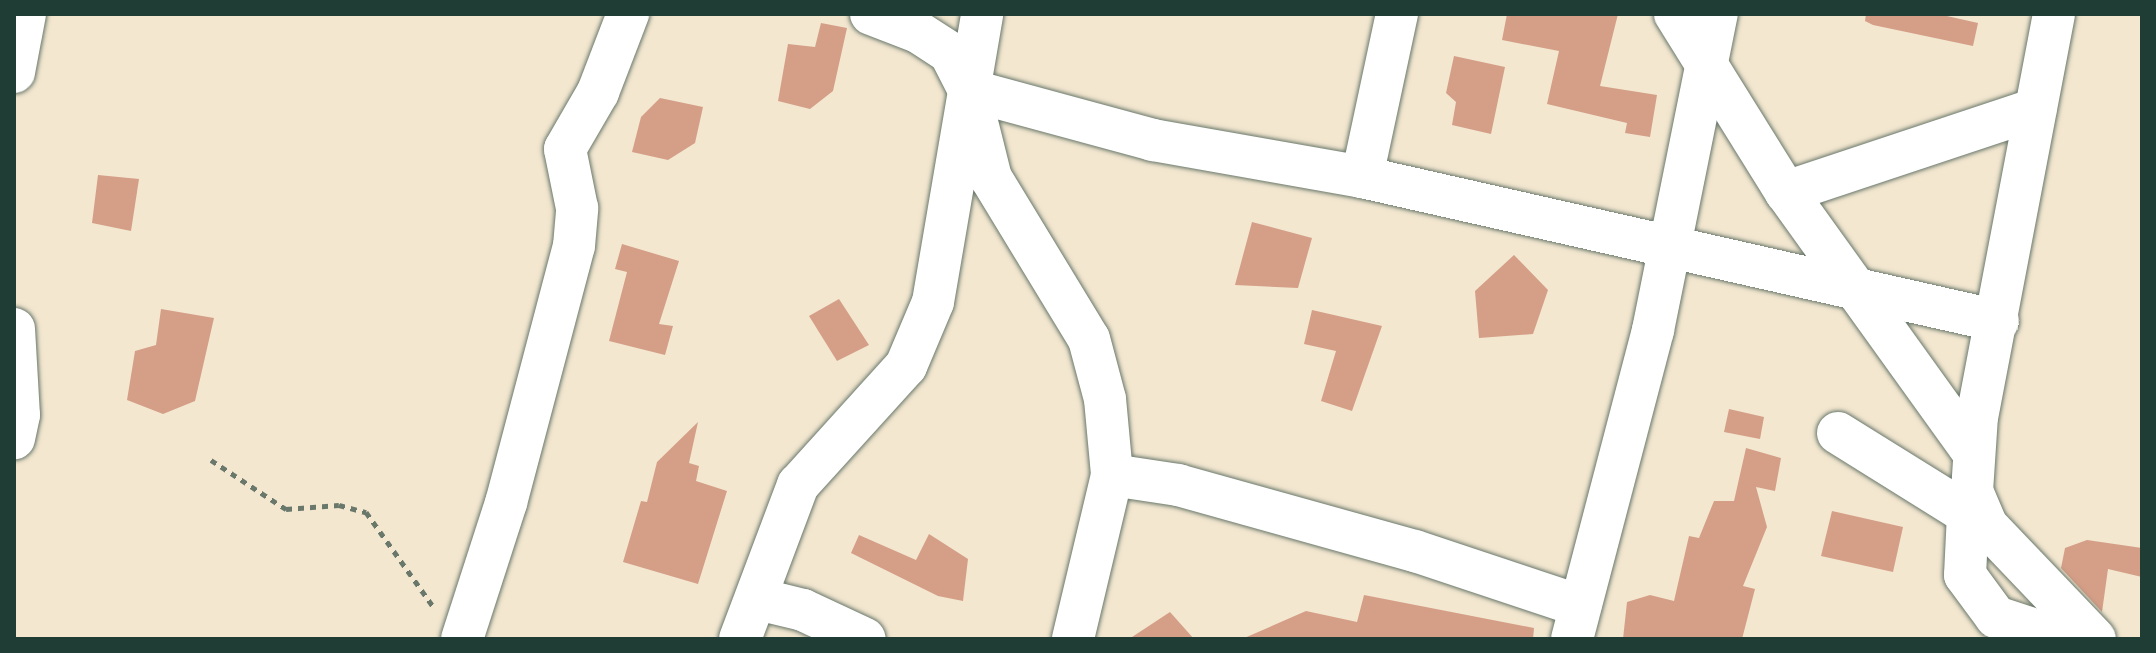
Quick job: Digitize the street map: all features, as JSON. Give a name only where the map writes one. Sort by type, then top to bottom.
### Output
[{"type":"street","points":[[14,72],[25,14]]},
{"type":"street","points":[[452,629],[506,503],[574,246],[577,208],[565,149],[598,92],[628,14]]},
{"type":"street","points":[[871,14],[918,32],[950,53],[969,90],[991,178],[1089,339],[1105,399],[1112,475],[1073,639]]},
{"type":"street","points":[[740,639],[758,599],[782,517],[798,485],[815,460],[839,445],[912,353],[933,302],[982,14]]},
{"type":"street","points":[[1362,177],[1397,14]]},
{"type":"street","points":[[1675,14],[1786,192],[1972,451]]},
{"type":"street","points":[[1112,475],[1192,489],[1415,551],[1576,622],[1653,330],[1666,250],[1717,14]]},
{"type":"street","points":[[2054,14],[1972,451],[1972,491],[1987,526],[2095,639]]},
{"type":"street","points":[[969,90],[1153,140],[1362,177],[1666,250],[1998,321]]},
{"type":"street","points":[[1786,192],[2036,109]]},
{"type":"street","points":[[14,329],[19,415],[14,438]]},
{"type":"street","points":[[1838,433],[1968,514],[1965,575],[1996,617],[2063,639]]},
{"type":"street","points":[[758,599],[803,610],[865,639]]},
{"type":"path","points":[[211,460],[286,509],[339,505],[366,512],[452,629]]},
{"type":"building","points":[[1507,14],[1618,14],[1600,86],[1657,95],[1650,137],[1625,133],[1627,123],[1547,104],[1559,51],[1502,40]]},
{"type":"building","points":[[1866,14],[1938,14],[1978,23],[1973,46],[1873,25],[1865,21]]},
{"type":"building","points":[[821,23],[847,28],[833,91],[810,109],[778,101],[788,44],[815,47]]},
{"type":"building","points":[[1454,56],[1505,67],[1491,134],[1452,125],[1456,102],[1446,93]]},
{"type":"building","points":[[660,98],[703,107],[695,143],[668,160],[632,152],[641,117]]},
{"type":"building","points":[[98,175],[139,179],[131,231],[92,223]]},
{"type":"building","points":[[1252,222],[1312,238],[1298,288],[1235,285]]},
{"type":"building","points":[[622,244],[679,261],[659,324],[673,326],[665,355],[609,341],[627,272],[615,269]]},
{"type":"building","points":[[1514,255],[1548,290],[1533,334],[1479,338],[1475,291]]},
{"type":"building","points":[[839,299],[869,345],[837,361],[809,316]]},
{"type":"building","points":[[161,309],[214,318],[195,401],[163,414],[127,400],[135,351],[156,345]]},
{"type":"building","points":[[1312,310],[1382,326],[1352,411],[1321,401],[1336,351],[1304,344]]},
{"type":"building","points":[[1729,409],[1764,417],[1760,439],[1724,432]]},
{"type":"building","points":[[698,422],[689,463],[699,466],[696,481],[727,491],[698,584],[623,562],[641,501],[647,502],[657,462]]},
{"type":"building","points":[[1746,448],[1781,458],[1775,491],[1756,487],[1767,527],[1743,586],[1755,589],[1742,639],[1623,639],[1627,602],[1650,595],[1674,601],[1689,536],[1699,538],[1714,501],[1734,501]]},
{"type":"building","points":[[1832,511],[1903,527],[1893,572],[1821,556]]},
{"type":"building","points":[[929,534],[968,559],[963,601],[938,596],[851,553],[859,535],[916,560]]},
{"type":"building","points":[[2087,540],[2142,548],[2142,577],[2108,569],[2102,612],[2061,568],[2065,548]]},
{"type":"building","points":[[1364,595],[1534,628],[1533,639],[1242,639],[1306,611],[1357,622]]},
{"type":"building","points":[[1170,612],[1194,639],[1129,639]]}]
